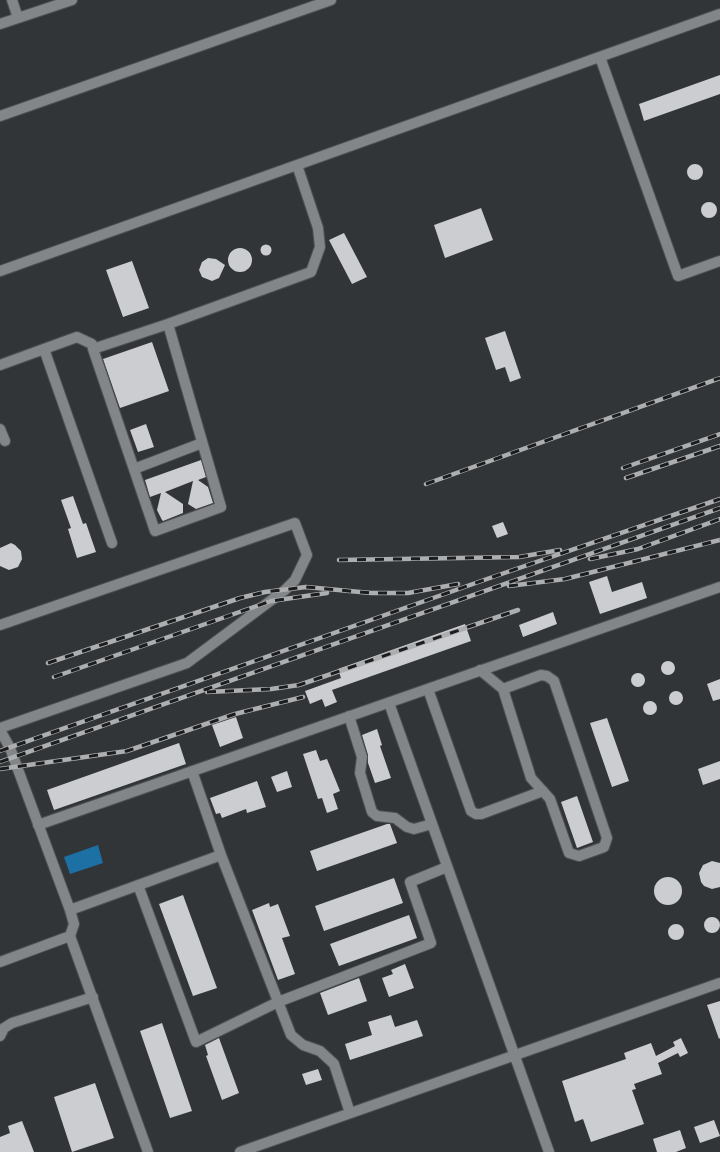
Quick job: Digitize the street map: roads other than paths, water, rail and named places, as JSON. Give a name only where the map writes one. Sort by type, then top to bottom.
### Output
[{"type":"street","points":[[12,0],[18,18]]},
{"type":"street","points":[[0,24],[72,0]]},
{"type":"street","points":[[0,116],[331,0]]},
{"type":"street","points":[[0,271],[720,14]]},
{"type":"street","points":[[600,57],[678,276],[720,261]]},
{"type":"street","points":[[93,349],[168,324],[311,272],[320,248],[318,228],[297,165]]},
{"type":"street","points":[[0,365],[78,337],[92,344],[155,531],[221,507],[168,324]]},
{"type":"street","points":[[44,349],[112,543]]},
{"type":"street","points":[[0,428],[5,441]]},
{"type":"street","points":[[134,469],[202,443]]},
{"type":"street","points":[[0,626],[295,523],[307,556],[295,580],[285,590],[187,662],[0,729],[10,748],[70,910],[74,924],[70,936],[148,1152]]},
{"type":"street","points":[[38,825],[720,587]]},
{"type":"street","points":[[480,670],[503,689],[531,778],[550,799],[569,853],[579,856],[604,847],[607,838],[554,681],[547,676],[541,675],[503,689]]},
{"type":"street","points":[[428,689],[471,811],[476,814],[481,814],[543,791]]},
{"type":"street","points":[[389,702],[549,1152]]},
{"type":"street","points":[[349,716],[362,757],[360,773],[372,812],[377,816],[395,818],[407,827],[414,829],[432,824]]},
{"type":"street","points":[[192,771],[221,855],[291,1035],[303,1045],[320,1051],[334,1064],[350,1113]]},
{"type":"street","points":[[70,910],[221,855]]},
{"type":"street","points":[[138,885],[196,1042],[278,1002],[430,942],[410,882],[447,867]]},
{"type":"street","points":[[0,962],[70,936]]},
{"type":"street","points":[[240,1152],[720,983]]},
{"type":"street","points":[[0,1036],[4,1028],[12,1023],[92,997]]},
{"type":"water","points":[[98,845],[103,863],[70,874],[64,857]]},
{"type":"railway","points":[[426,484],[720,378]]},
{"type":"railway","points":[[623,468],[720,434]]},
{"type":"railway","points":[[626,478],[720,446]]},
{"type":"railway","points":[[0,751],[487,579],[720,499]]},
{"type":"railway","points":[[0,762],[720,508]]},
{"type":"railway","points":[[590,559],[638,549],[720,519]]},
{"type":"railway","points":[[509,586],[565,579],[720,540]]},
{"type":"railway","points":[[339,560],[519,557],[560,550]]},
{"type":"railway","points":[[48,663],[240,598],[265,592],[306,587],[371,593],[408,593],[458,584]]},
{"type":"railway","points":[[54,677],[271,601],[327,593]]},
{"type":"railway","points":[[207,692],[271,689],[299,685],[518,610]]},
{"type":"railway","points":[[0,769],[127,751],[235,714],[303,697]]}]
